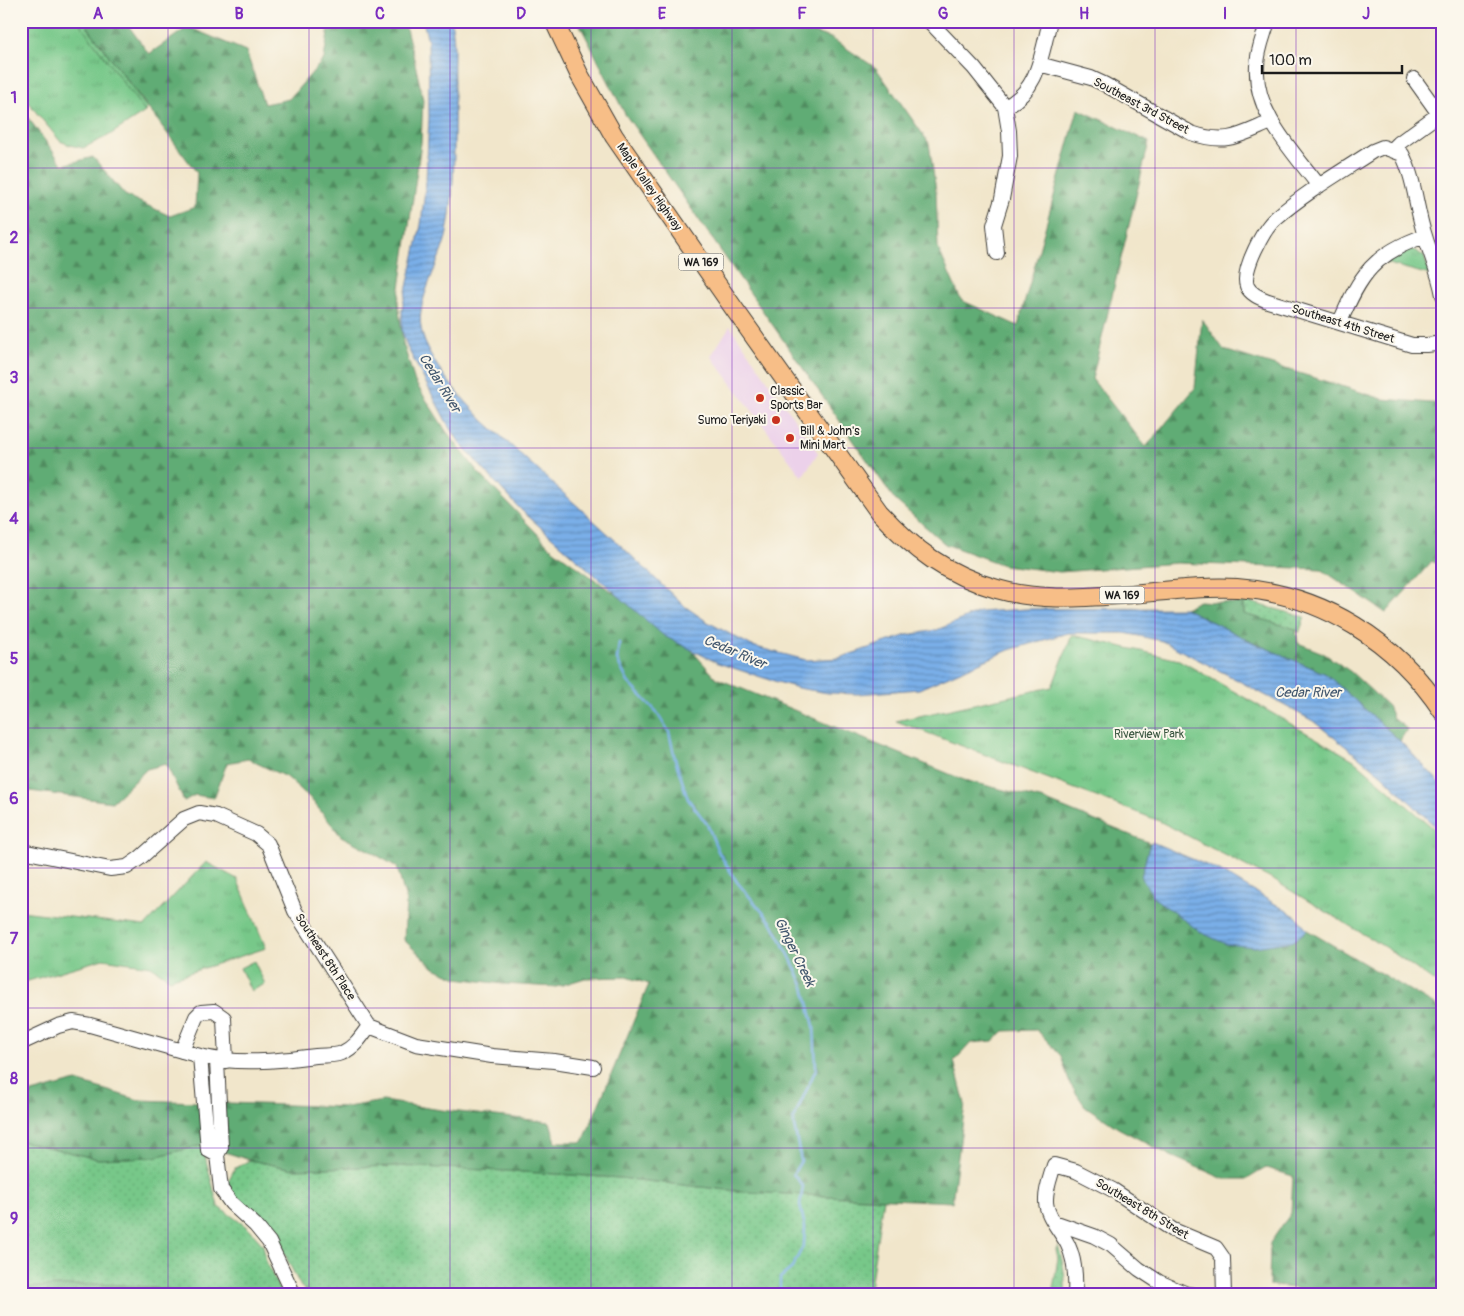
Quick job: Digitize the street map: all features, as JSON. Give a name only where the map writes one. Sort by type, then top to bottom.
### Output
[{"type":"main road","name":"Maple Valley Highway","points":[[554,21],[594,101],[614,136],[641,176],[879,512],[907,541],[925,556],[944,569],[998,590],[1046,597],[1087,597],[1226,588],[1261,591],[1289,597],[1332,612],[1371,635],[1408,667],[1443,712]]},
{"type":"street","points":[[929,21],[974,68],[1005,107],[1010,131],[1010,156],[1002,199],[994,225],[997,254]]},
{"type":"street","points":[[1005,107],[1017,101],[1026,92],[1035,76],[1050,21]]},
{"type":"street","points":[[1268,21],[1256,64],[1261,100],[1272,122],[1319,186],[1383,147],[1402,154],[1408,166],[1425,236],[1435,262],[1443,295]]},
{"type":"street","name":"Southeast 3rd Street","points":[[1038,64],[1091,78],[1191,133],[1205,138],[1219,140],[1238,136],[1272,122]]},
{"type":"street","points":[[1392,150],[1439,114],[1414,79]]},
{"type":"street","name":"Southeast 4th Street","points":[[1319,186],[1274,219],[1251,260],[1245,277],[1247,287],[1255,295],[1268,301],[1412,345],[1443,343]]},
{"type":"street","points":[[1340,322],[1354,291],[1370,268],[1387,253],[1406,242],[1425,236]]},
{"type":"street","name":"Southeast 8th Place","points":[[21,852],[110,869],[127,867],[184,819],[199,813],[216,816],[256,834],[268,844],[295,910],[369,1026]]},
{"type":"street","points":[[182,1051],[196,1017],[201,1012],[214,1011],[224,1018],[221,1060],[221,1147],[217,1155],[221,1189],[231,1203],[255,1225],[269,1242],[294,1295]]},
{"type":"street","points":[[21,1043],[58,1026],[72,1022],[90,1025],[200,1056],[240,1062],[297,1059],[341,1053],[355,1045],[369,1026],[416,1044],[593,1068]]},
{"type":"street","points":[[200,1056],[208,1150],[217,1155]]},
{"type":"street","name":"Southeast 8th Street","points":[[1054,1222],[1048,1212],[1045,1200],[1054,1165],[1084,1175],[1113,1190],[1173,1230],[1216,1248],[1222,1254],[1224,1295]]},
{"type":"street","points":[[1054,1222],[1069,1247],[1076,1280],[1075,1295]]},
{"type":"street","points":[[1054,1222],[1094,1236],[1111,1245],[1139,1269],[1160,1282],[1193,1295]]},
{"type":"shaded area","points":[[730,326],[818,453],[802,477],[711,356]]},
{"type":"green space","points":[[21,21],[78,21],[145,112],[108,136],[83,148],[60,141],[21,94]]},
{"type":"green space","points":[[78,21],[86,21],[89,29],[147,108],[145,112]]},
{"type":"green space","points":[[86,21],[125,21],[149,54],[188,27],[246,51],[264,104],[289,99],[324,59],[329,26],[325,21],[404,21],[423,99],[421,143],[398,302],[403,343],[415,382],[446,431],[478,472],[550,547],[608,589],[679,636],[716,678],[964,780],[1044,800],[1150,843],[1141,877],[1294,941],[1307,930],[1443,1010],[1443,1295],[1347,1295],[1269,1285],[1270,1243],[1291,1213],[1293,1176],[1266,1168],[1247,1179],[1224,1179],[1171,1156],[1118,1128],[1085,1106],[1070,1084],[1061,1056],[1037,1030],[1004,1031],[993,1041],[971,1043],[954,1061],[965,1104],[952,1202],[746,1192],[620,1178],[507,1171],[397,1166],[293,1169],[250,1160],[202,1145],[154,1157],[98,1159],[21,1141],[21,1096],[76,1081],[139,1100],[347,1107],[383,1101],[441,1110],[550,1122],[556,1142],[583,1142],[649,984],[626,977],[585,978],[556,987],[503,984],[457,978],[434,968],[404,940],[406,900],[397,867],[341,836],[310,798],[288,778],[248,759],[227,763],[214,798],[195,795],[184,801],[166,764],[147,769],[112,802],[21,791],[21,108],[63,165],[93,157],[125,195],[170,216],[195,207],[197,173],[89,29]]},
{"type":"green space","points":[[578,21],[775,21],[831,38],[876,68],[929,143],[936,191],[938,248],[961,300],[1018,326],[1078,109],[1149,142],[1092,379],[1146,447],[1195,388],[1202,319],[1224,350],[1383,399],[1443,404],[1443,568],[1432,561],[1386,613],[1321,569],[1177,563],[1060,572],[1003,565],[945,544],[895,500],[625,114]]},
{"type":"green space","points":[[1410,248],[1424,256],[1430,275],[1385,263]]},
{"type":"green space","points":[[1199,601],[1244,604],[1244,614],[1296,629],[1298,643],[1323,653],[1351,672],[1388,706],[1393,718],[1407,729],[1400,741],[1326,674],[1254,643],[1184,608]]},
{"type":"green space","points":[[1237,601],[1249,602],[1305,617],[1299,633],[1296,629],[1244,614],[1244,605],[1236,604]]},
{"type":"green space","name":"Riverview Park","points":[[1072,635],[1179,660],[1354,760],[1440,834],[1443,839],[1443,988],[1388,949],[1275,881],[1157,820],[896,721],[1052,687]]},
{"type":"green space","points":[[206,862],[237,879],[266,948],[170,979],[151,966],[103,959],[21,983],[21,911],[145,926]]},
{"type":"green space","points":[[254,961],[265,984],[251,991],[240,968]]},
{"type":"green space","points":[[21,1141],[98,1159],[154,1157],[202,1145],[218,1206],[248,1228],[263,1245],[266,1261],[282,1295],[205,1295],[138,1286],[98,1284],[21,1288]]},
{"type":"green space","points":[[250,1160],[293,1169],[397,1166],[507,1171],[620,1178],[746,1192],[883,1199],[869,1295],[315,1295],[301,1287],[277,1239],[268,1227],[235,1198],[227,1183],[235,1168]]},
{"type":"green space","points":[[1058,1245],[1064,1270],[1065,1295],[1052,1295],[1058,1258],[1056,1249]]},
{"type":"green space","points":[[98,1284],[138,1286],[205,1295],[21,1295],[21,1288]]},
{"type":"water","name":"Cedar River","points":[[423,21],[451,21],[454,43],[452,197],[444,244],[422,305],[420,317],[424,341],[446,378],[484,421],[616,541],[683,605],[706,621],[752,646],[806,660],[839,658],[907,635],[937,630],[979,612],[1027,609],[1184,608],[1254,643],[1326,674],[1400,741],[1443,786],[1443,834],[1382,775],[1313,721],[1162,641],[1125,633],[1068,633],[1009,650],[919,689],[859,694],[828,693],[798,688],[764,678],[718,663],[664,636],[521,510],[475,460],[460,443],[446,421],[407,347],[402,331],[402,309],[421,225],[426,180],[429,117],[428,41]]},
{"type":"water","points":[[1152,842],[1218,870],[1297,917],[1307,930],[1294,941],[1255,947],[1226,944],[1202,933],[1154,898],[1141,877],[1150,843]]},
{"type":"waterway","name":"Ginger Creek","points":[[619,643],[617,660],[628,682],[656,711],[669,732],[675,759],[688,799],[707,824],[718,851],[737,882],[772,923],[789,955],[804,987],[814,1026],[816,1069],[793,1120],[801,1161],[793,1174],[803,1186],[800,1205],[805,1227],[804,1244],[792,1268],[780,1278],[780,1295]]},
{"type":"place","name":"Classic Sports Bar","points":[[760,398]]},
{"type":"place","name":"Sumo Teriyaki","points":[[776,420]]},
{"type":"place","name":"Bill & John's Mini Mart","points":[[790,438]]}]
